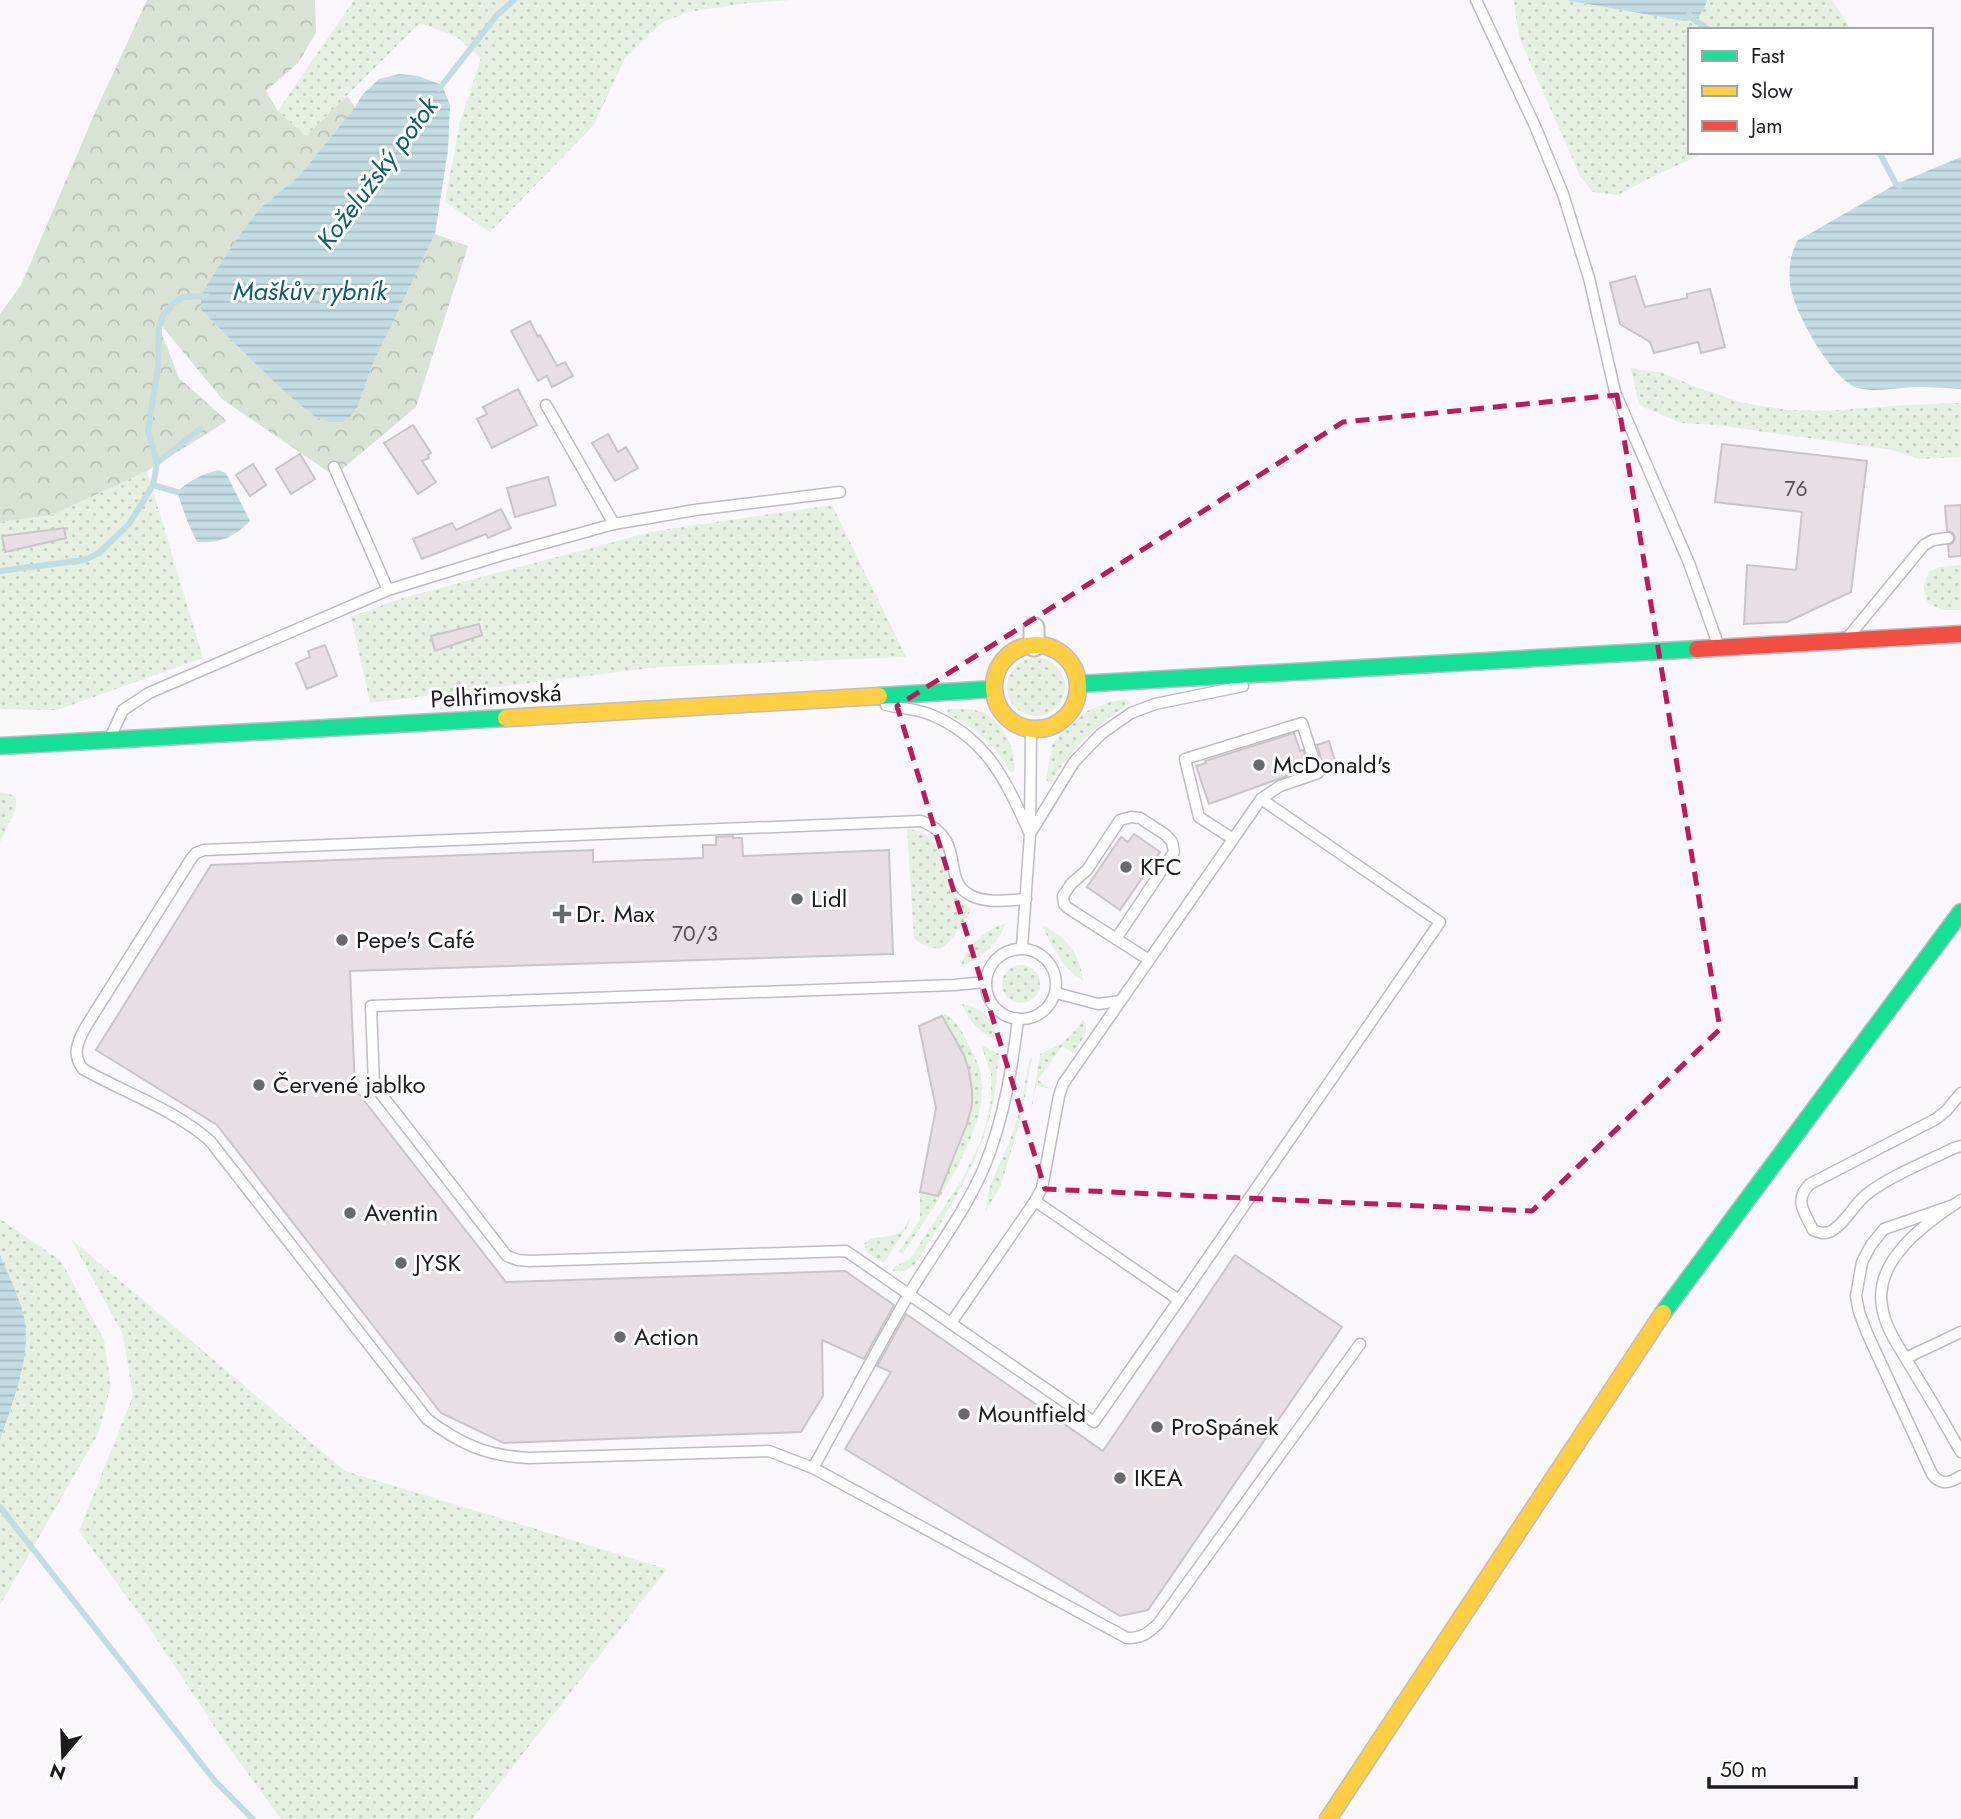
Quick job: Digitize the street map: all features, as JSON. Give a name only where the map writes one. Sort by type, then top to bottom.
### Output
[{"type":"main road","points":[[1078,684],[1961,634]]},
{"type":"main road","points":[[1034,637],[1064,656],[1078,684],[1072,708],[1065,718],[1043,728],[1031,729],[1010,720],[996,701],[994,689],[999,668],[1005,659],[1034,637]]},
{"type":"main road","name":"Pelhřimovská","points":[[0,746],[994,689]]},
{"type":"main road","points":[[1328,1819],[1666,1308],[1961,912]]},
{"type":"lane","points":[[1476,0],[1535,126],[1563,194],[1589,278],[1615,392],[1689,563],[1719,647]]},
{"type":"lane","points":[[546,405],[614,524]]},
{"type":"lane","points":[[334,467],[388,590]]},
{"type":"lane","points":[[108,741],[123,710],[149,693],[388,590],[614,524],[695,510],[840,492]]},
{"type":"lane","points":[[1846,639],[1924,545],[1933,540],[1948,538]]},
{"type":"lane","points":[[1030,834],[1074,762],[1101,734],[1131,713],[1155,704],[1321,670]]},
{"type":"lane","points":[[852,698],[926,713],[951,724],[968,736],[989,756],[1003,777],[1030,834]]},
{"type":"lane","points":[[951,1323],[1042,1188],[1063,1084],[1261,799],[1280,786],[1318,773],[1302,723],[1185,759],[1199,817],[1233,839]]},
{"type":"lane","points":[[1022,948],[1030,834],[1031,729]]},
{"type":"lane","points":[[986,982],[914,987],[371,1006],[374,1085],[507,1256],[530,1261],[846,1251],[1094,1422],[1440,922],[1261,799]]},
{"type":"lane","points":[[1116,939],[1174,852],[1172,842],[1166,835],[1140,818],[1120,820],[1087,870],[1071,884],[1063,896],[1064,904],[1068,908],[1116,939],[1149,960]]},
{"type":"lane","points":[[1026,899],[987,900],[970,895],[958,883],[948,842],[939,831],[921,821],[204,849],[191,859],[78,1041],[75,1053],[83,1069],[181,1119],[210,1141],[427,1419],[452,1437],[479,1450],[504,1457],[769,1451],[813,1468],[1127,1638],[1140,1638],[1158,1625],[1360,1344]]},
{"type":"lane","points":[[1022,948],[1033,950],[1050,963],[1057,983],[1053,1001],[1042,1013],[1018,1019],[1001,1013],[995,1007],[986,991],[986,982],[993,962],[1011,950],[1022,948]]},
{"type":"lane","points":[[1056,993],[1098,1004],[1121,1001]]},
{"type":"lane","points":[[813,1468],[909,1295],[985,1167],[1001,1121],[1018,1019]]},
{"type":"lane","points":[[1961,1093],[1936,1119],[1810,1184],[1800,1197],[1813,1230],[1822,1234],[1831,1232],[1866,1194],[1961,1146]]},
{"type":"lane","points":[[1961,1200],[1905,1243],[1884,1279],[1881,1304],[1891,1334],[1961,1452]]},
{"type":"lane","points":[[1035,1201],[1179,1300]]},
{"type":"lane","points":[[1951,1206],[1884,1229],[1862,1262],[1856,1296],[1858,1312],[1932,1474],[1946,1483],[1951,1483],[1961,1476]]},
{"type":"lane","points":[[1906,1358],[1961,1332]]},
{"type":"highlighted area","points":[[1617,395],[1720,1029],[1532,1211],[1045,1189],[897,706],[1343,422]]},
{"type":"shaded area","points":[[354,0],[792,0],[748,3],[689,12],[663,22],[625,58],[594,125],[490,232],[445,202],[460,122],[481,58],[457,37],[420,23],[306,136],[278,111]]},
{"type":"shaded area","points":[[1514,0],[1565,0],[1684,21],[1707,0],[1832,0],[1849,28],[1688,28],[1688,154],[1702,154],[1618,195],[1593,192],[1580,176],[1519,37]]},
{"type":"shaded area","points":[[1631,368],[1663,373],[1743,403],[1788,410],[1826,411],[1961,403],[1961,457],[1920,459],[1893,450],[1716,425],[1681,423],[1639,405]]},
{"type":"shaded area","points":[[147,471],[203,658],[57,710],[0,709],[0,522],[52,515]]},
{"type":"shaded area","points":[[832,505],[906,657],[659,667],[370,703],[351,617],[399,599],[655,531]]},
{"type":"shaded area","points":[[1961,565],[1961,610],[1942,610],[1928,603],[1923,587],[1929,572],[1939,567]]},
{"type":"shaded area","points":[[1030,658],[1042,658],[1057,666],[1065,681],[1065,693],[1057,708],[1042,716],[1030,716],[1015,708],[1007,693],[1007,681],[1015,666]]},
{"type":"shaded area","points":[[1127,699],[1129,704],[1082,741],[1052,782],[1048,782],[1046,779],[1052,745],[1062,733],[1087,711]]},
{"type":"shaded area","points":[[949,709],[982,712],[996,722],[1011,746],[1014,772],[1010,772],[984,738],[949,715]]},
{"type":"shaded area","points":[[0,792],[16,796],[16,809],[0,842]]},
{"type":"shaded area","points":[[907,829],[926,835],[935,843],[942,854],[950,889],[971,909],[942,948],[928,947],[914,938]]},
{"type":"shaded area","points":[[1006,923],[988,950],[960,967],[978,939]]},
{"type":"shaded area","points":[[1042,925],[1065,940],[1079,962],[1083,981],[1064,963]]},
{"type":"shaded area","points":[[1021,965],[1035,970],[1040,984],[1035,998],[1021,1003],[1007,998],[1002,984],[1007,970]]},
{"type":"shaded area","points":[[962,1004],[987,1016],[998,1041],[976,1027]]},
{"type":"shaded area","points":[[943,1014],[959,1027],[976,1061],[981,1076],[981,1098],[977,1121],[956,1169],[903,1254],[899,1252],[920,1219],[920,1192],[938,1195],[964,1134],[972,1102],[969,1070],[942,1016],[919,1026]]},
{"type":"shaded area","points":[[1083,1019],[1086,1032],[1082,1041],[1073,1053],[1062,1046],[1038,1080],[1049,1088],[1036,1086],[1030,1117],[1040,1054],[1064,1041]]},
{"type":"shaded area","points":[[981,1045],[999,1054],[992,1108],[979,1149],[939,1226],[916,1263],[905,1270],[893,1271],[894,1267],[910,1259],[964,1176],[983,1136],[991,1100],[991,1074]]},
{"type":"shaded area","points":[[1030,1057],[1032,1058],[1022,1114],[1001,1185],[985,1212],[990,1186],[1019,1113]]},
{"type":"shaded area","points":[[910,1216],[909,1224],[884,1263],[866,1252],[864,1244],[900,1232]]},
{"type":"shaded area","points":[[0,1219],[61,1261],[104,1340],[111,1386],[98,1434],[0,1605],[0,1440],[15,1398],[25,1349],[25,1324],[19,1299],[0,1255]]},
{"type":"shaded area","points":[[71,1239],[345,1471],[667,1569],[472,1819],[281,1819],[222,1738],[148,1626],[79,1531],[133,1396],[123,1335]]},
{"type":"green space","points":[[147,0],[315,0],[316,33],[298,63],[266,91],[278,111],[306,136],[347,96],[355,107],[299,176],[260,208],[238,237],[201,296],[201,310],[270,378],[316,417],[358,406],[372,366],[435,234],[468,246],[416,407],[334,476],[222,399],[156,319],[179,378],[227,421],[147,471],[52,515],[0,522],[0,314],[21,285]]},
{"type":"water","points":[[1565,0],[1707,1],[1699,16],[1684,21]]},
{"type":"water","name":"Maškův rybník","points":[[399,74],[418,76],[442,85],[450,105],[448,150],[435,234],[372,366],[358,406],[350,417],[342,422],[329,422],[316,417],[270,378],[201,310],[201,296],[238,237],[260,208],[299,176],[363,94],[379,79]]},
{"type":"water","points":[[1961,157],[1961,389],[1858,388],[1848,383],[1826,359],[1815,343],[1792,295],[1789,272],[1797,241],[1896,184]]},
{"type":"water","points":[[218,470],[226,473],[250,521],[226,538],[213,542],[197,542],[177,492],[196,478]]},
{"type":"water","points":[[0,1255],[21,1305],[26,1337],[19,1382],[0,1440]]},
{"type":"building","points":[[1635,276],[1645,307],[1687,298],[1687,294],[1710,289],[1725,347],[1701,353],[1698,342],[1654,353],[1650,342],[1620,324],[1610,283]]},
{"type":"building","points":[[530,321],[557,366],[565,362],[573,376],[552,387],[547,376],[538,381],[511,331]]},
{"type":"building","points":[[518,389],[537,425],[492,448],[477,419],[487,414],[483,407]]},
{"type":"building","points":[[413,425],[431,453],[429,458],[422,461],[436,482],[418,494],[384,443]]},
{"type":"building","points":[[608,434],[618,452],[626,447],[638,468],[615,481],[592,443]]},
{"type":"building","points":[[1722,444],[1867,461],[1851,592],[1787,622],[1744,624],[1747,565],[1796,570],[1802,512],[1715,502]]},
{"type":"building","points":[[300,454],[315,479],[291,494],[276,469]]},
{"type":"building","points":[[253,464],[266,485],[250,496],[236,475]]},
{"type":"building","points":[[548,477],[556,505],[515,517],[507,488]]},
{"type":"building","points":[[1961,505],[1961,556],[1949,557],[1948,545],[1953,543],[1955,538],[1953,533],[1947,531],[1945,506]]},
{"type":"building","points":[[501,509],[511,528],[488,538],[486,534],[422,559],[413,539],[452,523],[456,530]]},
{"type":"building","points":[[64,528],[66,538],[5,552],[2,536]]},
{"type":"building","points":[[479,624],[482,635],[435,651],[431,636]]},
{"type":"building","points":[[325,645],[337,676],[307,689],[296,663],[310,657],[308,651]]},
{"type":"building","points":[[1294,733],[1309,768],[1209,804],[1196,766]]},
{"type":"building","points":[[1329,741],[1335,761],[1323,765],[1317,745]]},
{"type":"building","points":[[1134,834],[1160,852],[1120,910],[1087,887],[1121,837],[1128,842]]},
{"type":"building","name":"Aventin","points":[[716,837],[742,838],[743,856],[889,850],[893,954],[350,971],[355,1089],[506,1282],[845,1271],[894,1305],[864,1359],[822,1340],[823,1396],[801,1432],[504,1443],[441,1413],[217,1125],[96,1050],[211,865],[593,850],[593,862],[703,858],[703,845],[716,845]]},
{"type":"building","points":[[942,1016],[964,1055],[969,1071],[972,1105],[938,1196],[920,1192],[936,1108],[919,1026]]},
{"type":"building","points":[[1235,1255],[1342,1327],[1148,1610],[1120,1616],[845,1449],[891,1372],[877,1366],[906,1314],[1103,1451]]},
{"type":"waterway","name":"Koželužský potok","points":[[439,89],[497,15],[514,0]]},
{"type":"waterway","points":[[1689,14],[1706,28]]},
{"type":"waterway","points":[[1880,154],[1896,184],[1900,186]]},
{"type":"waterway","name":"Koželužský potok","points":[[0,571],[84,560],[99,553],[129,524],[153,485],[157,463],[148,431],[158,367],[159,327],[163,315],[184,297],[207,296]]},
{"type":"waterway","points":[[157,463],[200,429]]},
{"type":"waterway","points":[[153,485],[177,492]]},
{"type":"waterway","points":[[0,1507],[215,1781],[253,1819]]},
{"type":"traffic: fast","points":[[1078,684],[1697,649]]},
{"type":"traffic: fast","points":[[879,696],[994,689]]},
{"type":"traffic: fast","points":[[0,746],[506,718]]},
{"type":"traffic: fast","points":[[1663,1313],[1961,912]]},
{"type":"traffic: slow","points":[[1036,645],[1059,652],[1071,664],[1078,687],[1071,710],[1059,722],[1036,729],[1013,722],[1001,710],[994,687],[1001,664],[1013,652],[1036,645]]},
{"type":"traffic: slow","points":[[506,718],[879,696]]},
{"type":"traffic: slow","points":[[1328,1819],[1663,1313]]},
{"type":"traffic: jam","points":[[1697,649],[1961,634]]},
{"type":"place","name":"McDonald's","points":[[1259,765]]},
{"type":"place","name":"KFC","points":[[1126,867]]},
{"type":"place","name":"Lidl","points":[[797,899]]},
{"type":"place","name":"Dr. Max","points":[[562,914]]},
{"type":"place","name":"Pepe's Café","points":[[342,940]]},
{"type":"place","name":"Červené jablko","points":[[259,1085]]},
{"type":"place","name":"Aventin","points":[[350,1213]]},
{"type":"place","name":"JYSK","points":[[401,1263]]},
{"type":"place","name":"Action","points":[[620,1337]]},
{"type":"place","name":"Mountfield","points":[[964,1414]]},
{"type":"place","name":"ProSpánek","points":[[1157,1427]]},
{"type":"place","name":"IKEA","points":[[1120,1478]]}]
